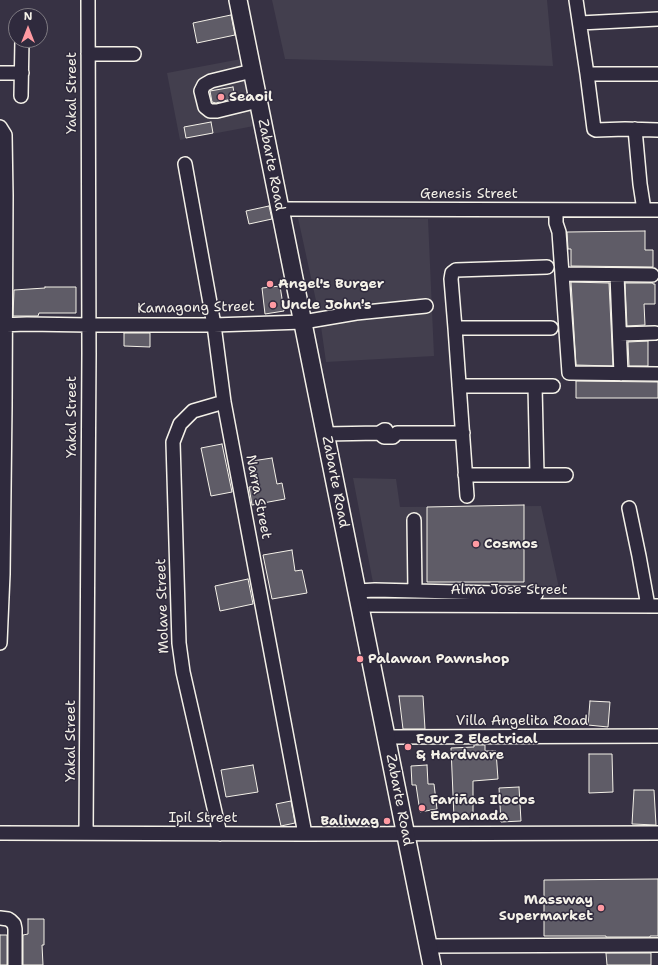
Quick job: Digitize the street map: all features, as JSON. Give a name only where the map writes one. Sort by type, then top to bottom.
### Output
[{"type":"main road","name":"Zabarte Road","points":[[238,0],[432,965]]},
{"type":"street","name":"Yakal Street","points":[[86,833],[89,326],[88,0]]},
{"type":"street","points":[[576,0],[588,74],[594,129],[658,130]]},
{"type":"street","points":[[580,23],[658,19]]},
{"type":"street","points":[[21,96],[22,48]]},
{"type":"street","points":[[88,54],[134,54]]},
{"type":"street","points":[[252,71],[211,81],[204,85],[201,91],[205,107],[210,111],[217,112],[258,101]]},
{"type":"street","points":[[0,73],[22,73]]},
{"type":"street","points":[[588,74],[658,74]]},
{"type":"street","points":[[0,127],[5,135],[3,196],[2,574],[0,643]]},
{"type":"street","points":[[635,130],[644,210]]},
{"type":"street","name":"Narra Street","points":[[185,164],[214,325],[224,402],[305,834]]},
{"type":"street","name":"Genesis Street","points":[[280,209],[658,210]]},
{"type":"street","points":[[559,210],[556,223],[559,232],[569,374],[657,374]]},
{"type":"street","points":[[467,496],[451,279],[452,273],[456,270],[547,267]]},
{"type":"street","points":[[562,274],[652,275]]},
{"type":"street","points":[[617,275],[621,374]]},
{"type":"street","name":"Kamagong Street","points":[[3,325],[214,325],[303,322],[356,313],[426,306]]},
{"type":"street","points":[[455,328],[552,328]]},
{"type":"street","points":[[620,334],[655,333]]},
{"type":"street","points":[[459,386],[553,386]]},
{"type":"street","points":[[535,386],[537,475]]},
{"type":"street","name":"Molave Street","points":[[220,834],[183,672],[179,643],[173,442],[180,424],[193,411],[224,402]]},
{"type":"street","points":[[325,434],[379,433],[384,430],[393,430],[397,433],[463,433]]},
{"type":"street","points":[[465,475],[566,475]]},
{"type":"street","points":[[629,508],[639,556],[653,606]]},
{"type":"street","points":[[414,520],[415,591]]},
{"type":"street","points":[[358,598],[375,590],[536,594]]},
{"type":"street","name":"Alma Jose Street","points":[[358,598],[653,606]]},
{"type":"street","name":"Villa Angelita Road","points":[[386,737],[658,736]]},
{"type":"street","name":"Ipil Street","points":[[0,833],[406,834]]},
{"type":"street","points":[[406,834],[658,833]]},
{"type":"street","points":[[6,919],[14,924],[15,929],[15,965]]},
{"type":"street","points":[[428,946],[658,945]]},
{"type":"shaded area","points":[[272,0],[547,0],[553,66],[285,59]]},
{"type":"shaded area","points":[[241,59],[254,126],[180,140],[167,73]]},
{"type":"shaded area","points":[[298,218],[428,219],[434,356],[326,362],[320,319]]},
{"type":"shaded area","points":[[353,478],[396,479],[400,507],[541,506],[561,597],[399,598],[398,593],[375,593]]},
{"type":"building","points":[[231,15],[235,35],[197,43],[193,23]]},
{"type":"building","name":"Seaoil","points":[[233,87],[235,98],[216,103],[212,102],[210,91]]},
{"type":"building","points":[[211,122],[213,133],[186,138],[184,127]]},
{"type":"building","points":[[269,206],[272,219],[249,224],[246,211]]},
{"type":"building","points":[[645,231],[645,250],[653,250],[653,267],[571,266],[571,249],[568,249],[567,232]]},
{"type":"building","points":[[571,282],[609,283],[613,366],[576,365]]},
{"type":"building","points":[[625,283],[655,284],[655,304],[644,304],[645,325],[627,326]]},
{"type":"building","name":"Uncle John's","points":[[280,286],[284,311],[265,314],[262,288]]},
{"type":"building","points":[[45,287],[76,287],[76,313],[39,313],[38,316],[13,316],[14,290]]},
{"type":"building","points":[[124,333],[150,333],[150,347],[124,346]]},
{"type":"building","points":[[648,341],[648,366],[629,366],[628,342]]},
{"type":"building","points":[[576,381],[658,382],[658,398],[576,398]]},
{"type":"building","points":[[222,444],[232,492],[211,496],[201,448]]},
{"type":"building","points":[[272,458],[277,484],[282,483],[285,499],[252,505],[249,487],[256,486],[252,461]]},
{"type":"building","name":"Cosmos","points":[[524,505],[524,582],[427,582],[427,507]]},
{"type":"building","points":[[292,550],[295,571],[302,570],[307,593],[272,599],[263,555]]},
{"type":"building","points":[[248,579],[253,604],[220,611],[215,586]]},
{"type":"building","points":[[399,696],[423,696],[425,729],[403,729]]},
{"type":"building","points":[[590,701],[610,702],[608,727],[588,725]]},
{"type":"building","points":[[474,745],[485,745],[485,751],[496,751],[498,779],[473,781],[473,818],[454,818],[451,748],[474,747]]},
{"type":"building","points":[[589,754],[612,754],[613,792],[589,793]]},
{"type":"building","points":[[253,765],[258,792],[226,797],[221,770]]},
{"type":"building","points":[[427,765],[428,784],[434,784],[437,809],[420,812],[416,785],[412,785],[411,766]]},
{"type":"building","points":[[519,787],[521,821],[501,822],[499,788]]},
{"type":"building","points":[[634,790],[654,790],[656,825],[632,824]]},
{"type":"building","points":[[291,801],[295,823],[281,826],[276,804]]},
{"type":"building","name":"Massway Supermarket","points":[[658,879],[658,936],[544,936],[544,880]]},
{"type":"building","points":[[28,919],[44,919],[44,945],[42,945],[43,965],[23,965],[23,935],[28,934]]},
{"type":"building","points":[[0,935],[7,935],[7,965],[0,965]]},
{"type":"building","points":[[606,953],[651,953],[651,965],[607,965]]},
{"type":"place","name":"Seaoil","points":[[221,97]]},
{"type":"place","name":"Angel's Burger","points":[[270,284]]},
{"type":"place","name":"Uncle John's","points":[[273,305]]},
{"type":"place","name":"Cosmos","points":[[476,544]]},
{"type":"place","name":"Palawan Pawnshop","points":[[360,659]]},
{"type":"place","name":"Four Z Electrical & Hardware","points":[[408,747]]},
{"type":"place","name":"Fariñas Ilocos Empanada","points":[[422,808]]},
{"type":"place","name":"Baliwag","points":[[387,821]]},
{"type":"place","name":"Massway Supermarket","points":[[601,908]]}]
